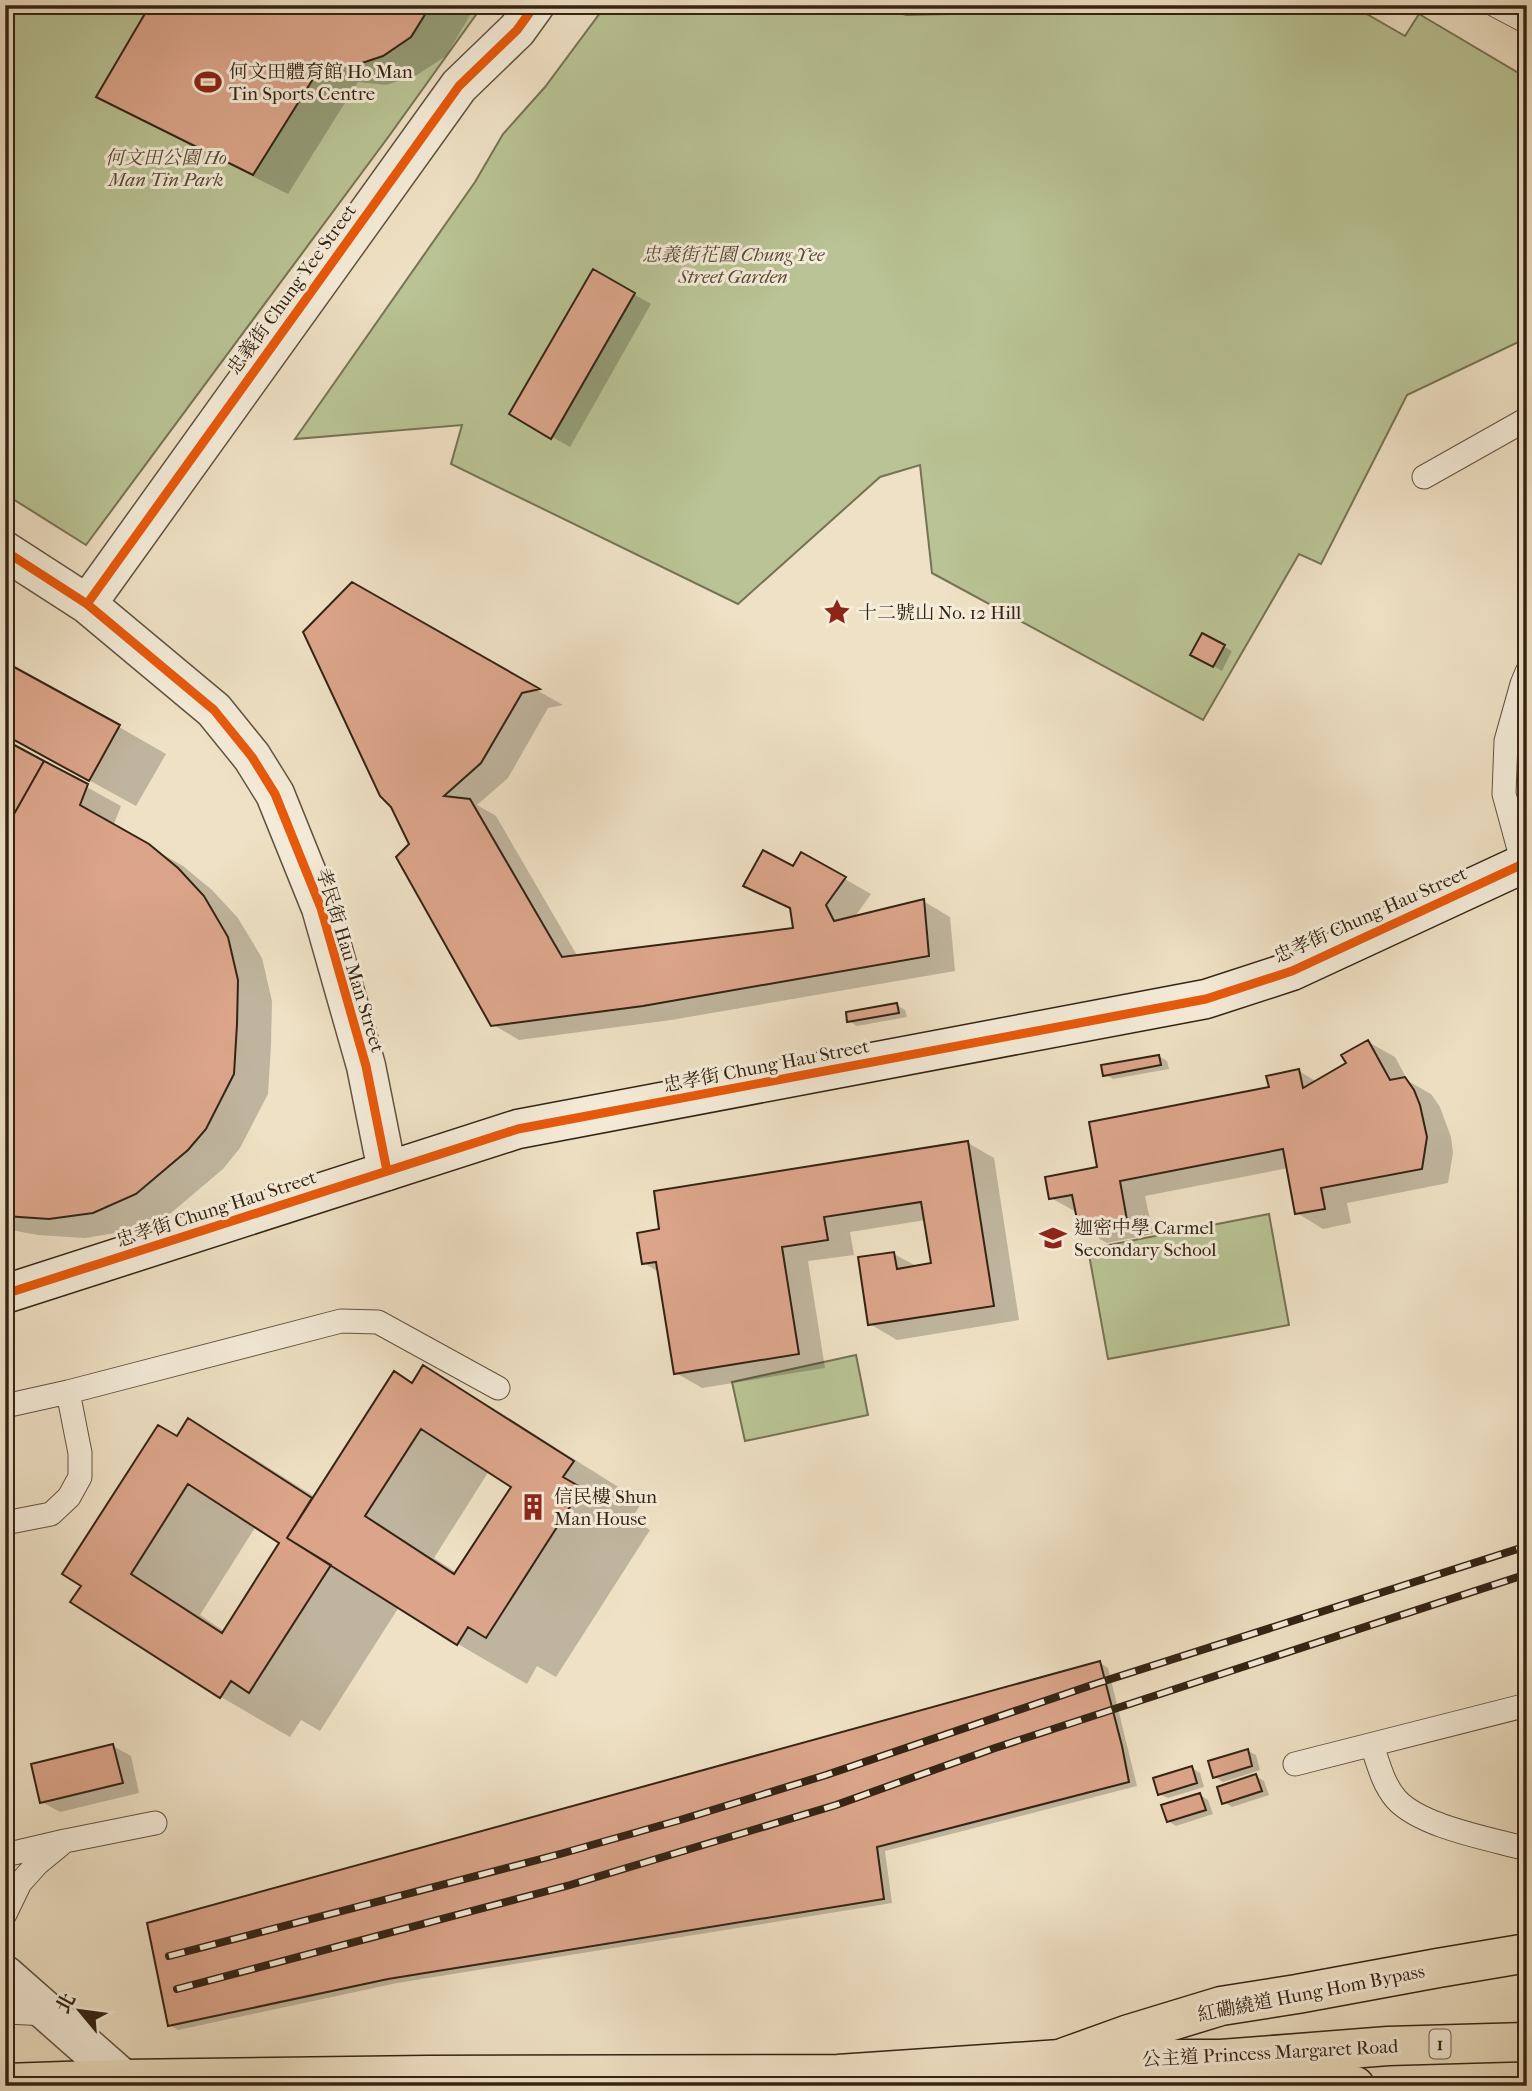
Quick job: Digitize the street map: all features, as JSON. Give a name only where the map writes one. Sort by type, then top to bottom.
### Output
[{"type":"main road","name":"紅磡繞道 Hung Hom Bypass","points":[[1060,2059],[1129,2034],[1221,2006],[1527,1953]]},
{"type":"main road","name":"公主道 Princess Margaret Road","points":[[5,2083],[428,2075],[838,2074],[1060,2059],[1221,2059],[1388,2046],[1527,2042]]},
{"type":"main road","points":[[1221,2059],[1355,2086]]},
{"type":"street","name":"忠義街 Chung Yee Street","points":[[87,604],[458,86],[517,30],[535,5]]},
{"type":"street","name":"孝民街 Hau Man Street","points":[[5,551],[87,604],[214,710],[252,757],[275,794],[321,908],[366,1066],[387,1171]]},
{"type":"street","name":"忠孝街 Chung Hau Street","points":[[5,1294],[518,1129],[1206,999],[1292,971],[1525,863]]},
{"type":"street","points":[[5,1974],[123,2079]]},
{"type":"lane","points":[[1495,5],[1527,22]]},
{"type":"lane","points":[[1424,477],[1527,419]]},
{"type":"lane","points":[[1525,863],[1504,794],[1506,741],[1527,672]]},
{"type":"lane","points":[[5,1406],[341,1321],[378,1322],[498,1388]]},
{"type":"lane","points":[[5,1522],[51,1514],[69,1497],[80,1477],[80,1453],[68,1392]]},
{"type":"lane","points":[[1295,1764],[1527,1704]]},
{"type":"lane","points":[[1372,1745],[1384,1779],[1397,1800],[1421,1817],[1527,1849]]},
{"type":"lane","points":[[5,1855],[155,1823]]},
{"type":"lane","points":[[5,1914],[20,1883],[38,1863],[65,1841]]},
{"type":"lane","points":[[5,2012],[50,2015]]},
{"type":"green space","name":"何文田公園 Ho Man Tin Park","points":[[5,5],[483,5],[86,545],[5,494]]},
{"type":"green space","name":"忠義街花園 Chung Yee Street Garden","points":[[606,5],[875,5],[906,15],[1165,9],[1169,5],[1351,5],[1405,36],[1419,14],[1527,78],[1527,338],[1407,395],[1321,564],[1299,554],[1203,720],[932,573],[920,465],[880,477],[738,604],[451,464],[462,425],[295,439],[475,182],[503,134],[545,87]]},
{"type":"green space","points":[[1269,1214],[1289,1325],[1108,1359],[1088,1249]]},
{"type":"green space","points":[[856,1355],[868,1415],[745,1441],[732,1382]]},
{"type":"building","name":"何文田體育館 Ho Man Tin Sports Centre","points":[[150,5],[431,5],[411,37],[383,56],[350,67],[323,63],[253,175],[96,97]]},
{"type":"building","points":[[593,269],[635,293],[551,439],[509,414]]},
{"type":"building","points":[[352,582],[540,689],[522,693],[481,763],[444,796],[470,799],[562,957],[793,928],[790,908],[743,886],[763,850],[793,866],[801,852],[846,877],[826,905],[834,921],[924,899],[929,956],[643,1006],[491,1026],[396,857],[409,844],[391,807],[380,796],[303,632]]},
{"type":"building","points":[[1202,633],[1225,645],[1213,667],[1190,655]]},
{"type":"building","points":[[5,662],[120,725],[89,781],[5,735]]},
{"type":"building","points":[[5,740],[44,761],[5,830]]},
{"type":"building","points":[[44,761],[88,784],[80,805],[149,844],[178,868],[204,896],[228,937],[238,980],[234,1074],[206,1129],[188,1150],[136,1194],[93,1213],[49,1219],[5,1216],[5,830]]},
{"type":"building","points":[[897,1003],[899,1013],[847,1022],[846,1012]]},
{"type":"building","points":[[1368,1040],[1390,1080],[1405,1077],[1414,1090],[1427,1137],[1422,1169],[1321,1188],[1325,1209],[1295,1214],[1283,1149],[1120,1181],[1127,1220],[1079,1229],[1072,1195],[1049,1199],[1045,1177],[1097,1167],[1089,1122],[1269,1087],[1266,1076],[1299,1069],[1303,1088],[1346,1063],[1341,1055]]},
{"type":"building","points":[[1159,1055],[1161,1065],[1103,1076],[1101,1065]]},
{"type":"building","points":[[968,1141],[994,1306],[868,1325],[858,1257],[894,1252],[897,1269],[931,1263],[921,1202],[824,1217],[828,1240],[782,1247],[799,1354],[674,1374],[656,1262],[642,1264],[637,1233],[659,1229],[654,1191]]},
{"type":"building","name":"信民樓 Shun Man House","points":[[423,1365],[574,1461],[563,1477],[582,1488],[486,1638],[468,1627],[457,1645],[287,1538],[394,1371],[412,1383]],"holes":[[[421,1429],[511,1487],[454,1574],[365,1516]]]},
{"type":"building","points":[[188,1418],[312,1498],[287,1538],[331,1565],[249,1693],[231,1681],[220,1698],[70,1602],[81,1586],[62,1574],[158,1425],[177,1436]],"holes":[[[188,1484],[279,1543],[222,1633],[131,1574]]]},
{"type":"building","points":[[1100,1661],[1129,1782],[877,1847],[884,1899],[388,1979],[168,2026],[147,1923]]},
{"type":"building","points":[[113,1744],[123,1783],[40,1803],[31,1764]]},
{"type":"building","points":[[1248,1749],[1252,1766],[1213,1778],[1208,1761]]},
{"type":"building","points":[[1192,1766],[1197,1783],[1158,1795],[1153,1778]]},
{"type":"building","points":[[1256,1774],[1262,1791],[1222,1804],[1217,1787]]},
{"type":"building","points":[[1200,1793],[1206,1810],[1167,1822],[1161,1805]]},
{"type":"railway","points":[[169,1956],[680,1820],[826,1775],[1095,1684],[1527,1546]]},
{"type":"railway","points":[[177,1989],[570,1885],[836,1805],[995,1748],[1527,1574]]},
{"type":"cycle path","points":[[87,604],[459,86],[517,30],[535,5]]},
{"type":"cycle path","points":[[5,551],[87,604],[214,710],[252,757],[275,794],[321,908],[366,1066],[387,1171]]},
{"type":"cycle path","points":[[5,1294],[518,1129],[1206,999],[1292,971],[1527,862]]},
{"type":"place","name":"何文田體育館 Ho Man Tin Sports Centre","points":[[208,82]]},
{"type":"place","name":"十二號山 No. 12 Hill","points":[[837,612]]},
{"type":"place","name":"迦密中學 Carmel Secondary School","points":[[1053,1238]]},
{"type":"place","name":"信民樓 Shun Man House","points":[[533,1507]]}]
